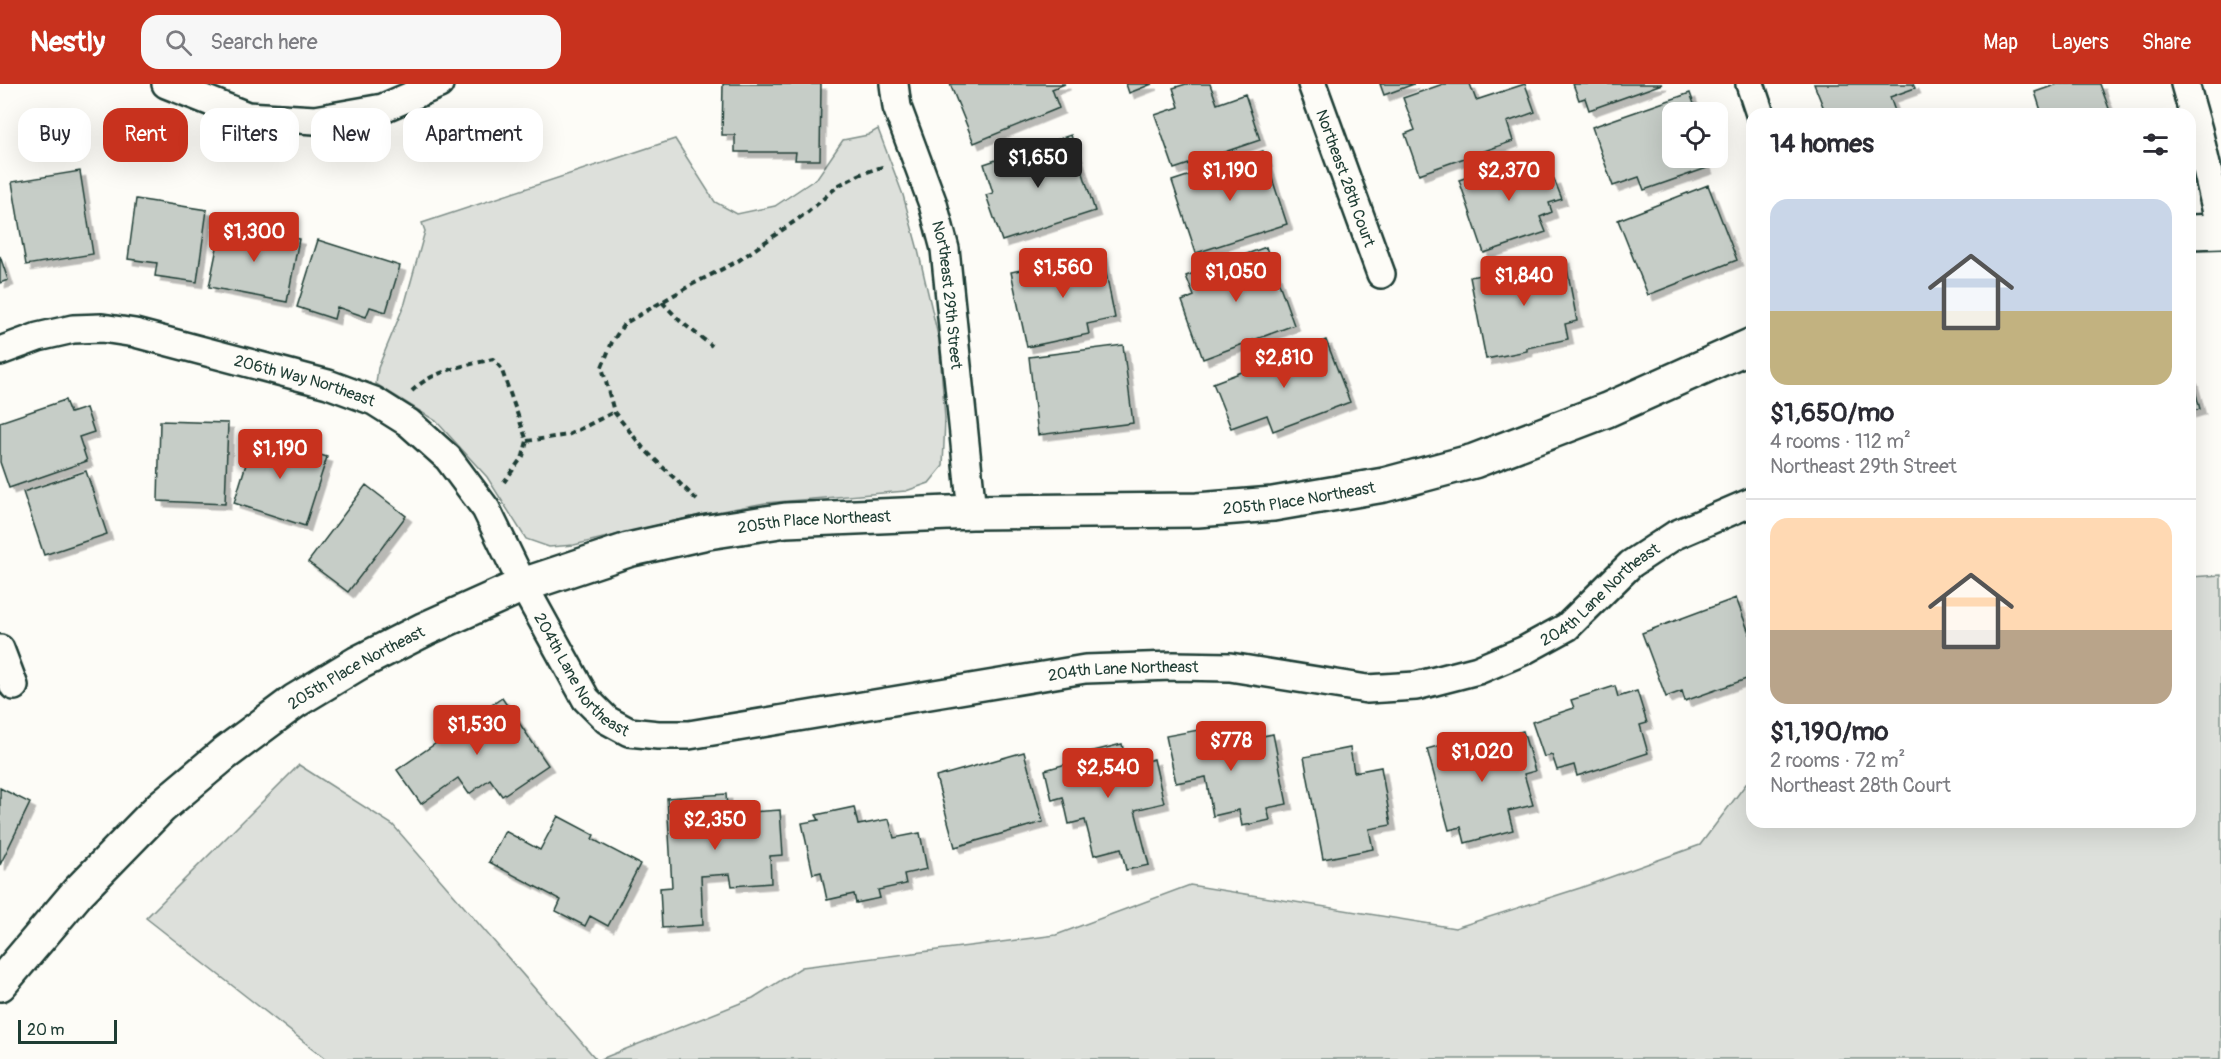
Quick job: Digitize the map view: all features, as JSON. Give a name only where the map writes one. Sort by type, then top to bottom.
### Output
[{"type":"street","points":[[166,84],[247,116],[315,120],[383,108],[439,84]]},
{"type":"street","name":"Northeast 29th Street","points":[[894,84],[897,106],[933,204],[945,249],[972,512]]},
{"type":"street","name":"Northeast 28th Court","points":[[1312,84],[1381,274]]},
{"type":"street","points":[[1750,84],[1759,108]]},
{"type":"street","points":[[2185,84],[2192,108]]},
{"type":"street","points":[[2196,123],[2221,231],[2196,232]]},
{"type":"street","name":"206th Way Northeast","points":[[0,351],[56,333],[74,329],[102,328],[135,333],[328,384],[374,401],[409,423],[448,458],[486,508],[523,585]]},
{"type":"street","name":"205th Place Northeast","points":[[0,984],[78,891],[160,807],[224,754],[295,701],[358,663],[523,585],[628,550],[708,532],[786,520],[972,512],[1197,510],[1273,504],[1384,485],[1485,457],[1607,410],[1746,348]]},
{"type":"street","name":"204th Lane Northeast","points":[[523,585],[586,699],[608,720],[629,732],[689,735],[1085,669],[1230,667],[1367,689],[1416,686],[1478,670],[1523,651],[1567,627],[1631,564],[1675,536],[1746,505]]},
{"type":"street","points":[[0,649],[14,686]]},
{"type":"path","points":[[698,501],[644,449],[614,412],[602,367],[612,342],[624,324],[738,261],[808,212],[839,184],[885,166]]},
{"type":"path","points":[[662,302],[680,321],[712,346]]},
{"type":"path","points":[[409,394],[419,384],[440,373],[494,358],[501,368],[527,441],[523,456],[501,485]]},
{"type":"path","points":[[527,441],[568,435],[614,412]]},
{"type":"shaded area","points":[[878,129],[903,195],[939,340],[945,419],[943,466],[929,483],[906,491],[765,503],[700,515],[574,545],[549,547],[526,539],[487,477],[436,421],[376,384],[378,368],[405,303],[425,231],[422,223],[675,139],[715,202],[737,214],[775,206],[817,178],[843,140],[868,135]]},
{"type":"shaded area","points":[[2221,575],[2221,1059],[601,1059],[753,998],[802,967],[1056,935],[1190,885],[1455,928],[1580,888],[1700,845],[1746,784],[1746,828],[2196,828],[2196,577]]},
{"type":"shaded area","points":[[299,765],[393,825],[596,1059],[326,1059],[146,918]]},
{"type":"building","points":[[723,84],[821,84],[820,160],[795,160],[796,152],[735,152],[735,135],[722,135]]},
{"type":"building","points":[[950,84],[1065,84],[1052,89],[1059,108],[974,143]]},
{"type":"building","points":[[1126,84],[1152,84],[1129,93]]},
{"type":"building","points":[[1186,84],[1210,84],[1217,104],[1245,94],[1260,140],[1174,169],[1155,115],[1179,107],[1173,88]]},
{"type":"building","points":[[1380,84],[1414,84],[1384,95]]},
{"type":"building","points":[[1443,84],[1470,84],[1476,100],[1525,84],[1535,112],[1507,122],[1513,141],[1419,174],[1405,134],[1415,130],[1403,98]]},
{"type":"building","points":[[1573,84],[1662,84],[1589,110],[1585,98],[1579,100]]},
{"type":"building","points":[[1814,84],[1913,84],[1915,88],[1890,97],[1894,108],[1824,108]]},
{"type":"building","points":[[2058,84],[2100,84],[2109,108],[2040,108],[2035,92]]},
{"type":"building","points":[[1690,93],[1693,102],[1664,102]]},
{"type":"building","points":[[1662,103],[1662,168],[1707,168],[1644,190],[1639,177],[1613,186],[1592,127]]},
{"type":"building","points":[[1071,135],[1095,211],[1002,241],[986,195],[993,193],[984,164]]},
{"type":"building","points":[[1263,151],[1287,224],[1196,253],[1172,181]]},
{"type":"building","points":[[1534,154],[1544,182],[1554,179],[1562,199],[1549,203],[1552,212],[1540,217],[1546,232],[1484,253],[1459,180]]},
{"type":"building","points":[[80,171],[93,254],[26,265],[12,182]]},
{"type":"building","points":[[1708,185],[1737,260],[1648,295],[1618,220]]},
{"type":"building","points":[[136,199],[207,210],[197,282],[155,276],[157,263],[128,259]]},
{"type":"building","points":[[222,223],[299,239],[287,302],[209,287]]},
{"type":"building","points":[[318,240],[400,266],[386,312],[370,307],[366,317],[337,307],[334,319],[297,307]]},
{"type":"building","points":[[1266,247],[1294,325],[1203,359],[1182,301],[1194,296],[1186,276]]},
{"type":"building","points":[[1102,253],[1115,318],[1087,324],[1089,334],[1027,347],[1011,272]]},
{"type":"building","points":[[0,256],[8,280],[0,283]]},
{"type":"building","points":[[1565,258],[1577,321],[1565,324],[1568,339],[1527,348],[1527,351],[1486,359],[1470,277]]},
{"type":"building","points":[[1326,340],[1350,402],[1273,431],[1267,415],[1231,428],[1213,383]]},
{"type":"building","points":[[1123,345],[1133,423],[1038,435],[1029,357]]},
{"type":"building","points":[[2196,394],[2200,409],[2196,410]]},
{"type":"building","points":[[65,400],[70,413],[86,408],[94,432],[79,437],[87,461],[9,488],[0,462],[0,422]]},
{"type":"building","points":[[160,421],[228,423],[225,504],[158,501]]},
{"type":"building","points":[[255,435],[327,457],[305,526],[234,503]]},
{"type":"building","points":[[86,471],[107,534],[44,555],[23,492]]},
{"type":"building","points":[[366,485],[406,516],[348,592],[308,562]]},
{"type":"building","points":[[1736,598],[1746,625],[1746,679],[1685,701],[1682,691],[1666,697],[1642,633]]},
{"type":"building","points":[[1615,686],[1618,697],[1637,691],[1647,723],[1640,725],[1648,753],[1577,776],[1574,765],[1557,770],[1552,755],[1544,757],[1532,722],[1574,708],[1571,700]]},
{"type":"building","points":[[502,698],[548,765],[502,796],[490,779],[469,794],[458,778],[421,804],[397,770]]},
{"type":"building","points":[[1214,727],[1218,745],[1273,734],[1287,804],[1267,808],[1270,820],[1242,826],[1239,810],[1213,816],[1206,777],[1176,783],[1166,736]]},
{"type":"building","points":[[1523,731],[1535,771],[1524,774],[1533,805],[1508,811],[1513,830],[1465,843],[1461,827],[1449,830],[1427,749],[1466,738],[1469,746]]},
{"type":"building","points":[[1122,744],[1127,766],[1154,759],[1164,803],[1135,810],[1149,865],[1126,870],[1121,848],[1094,855],[1085,820],[1069,824],[1063,797],[1052,800],[1045,770],[1066,764],[1065,758]]},
{"type":"building","points":[[1350,748],[1354,772],[1381,767],[1391,825],[1369,829],[1373,849],[1323,859],[1304,757]]},
{"type":"building","points":[[1024,752],[1043,822],[955,847],[936,777]]},
{"type":"building","points":[[0,788],[30,803],[0,865]]},
{"type":"building","points":[[726,794],[727,807],[751,806],[751,812],[780,810],[783,855],[770,856],[771,883],[732,886],[730,874],[701,876],[703,925],[662,928],[660,888],[672,887],[667,798]]},
{"type":"building","points":[[854,807],[858,825],[889,819],[894,838],[920,833],[927,869],[904,874],[906,884],[878,890],[880,898],[856,903],[854,894],[827,900],[821,872],[813,874],[802,823],[819,820],[816,815]]},
{"type":"building","points":[[558,816],[594,835],[592,839],[640,864],[608,926],[590,916],[585,926],[556,911],[561,900],[489,862],[505,831],[540,850]]}]
